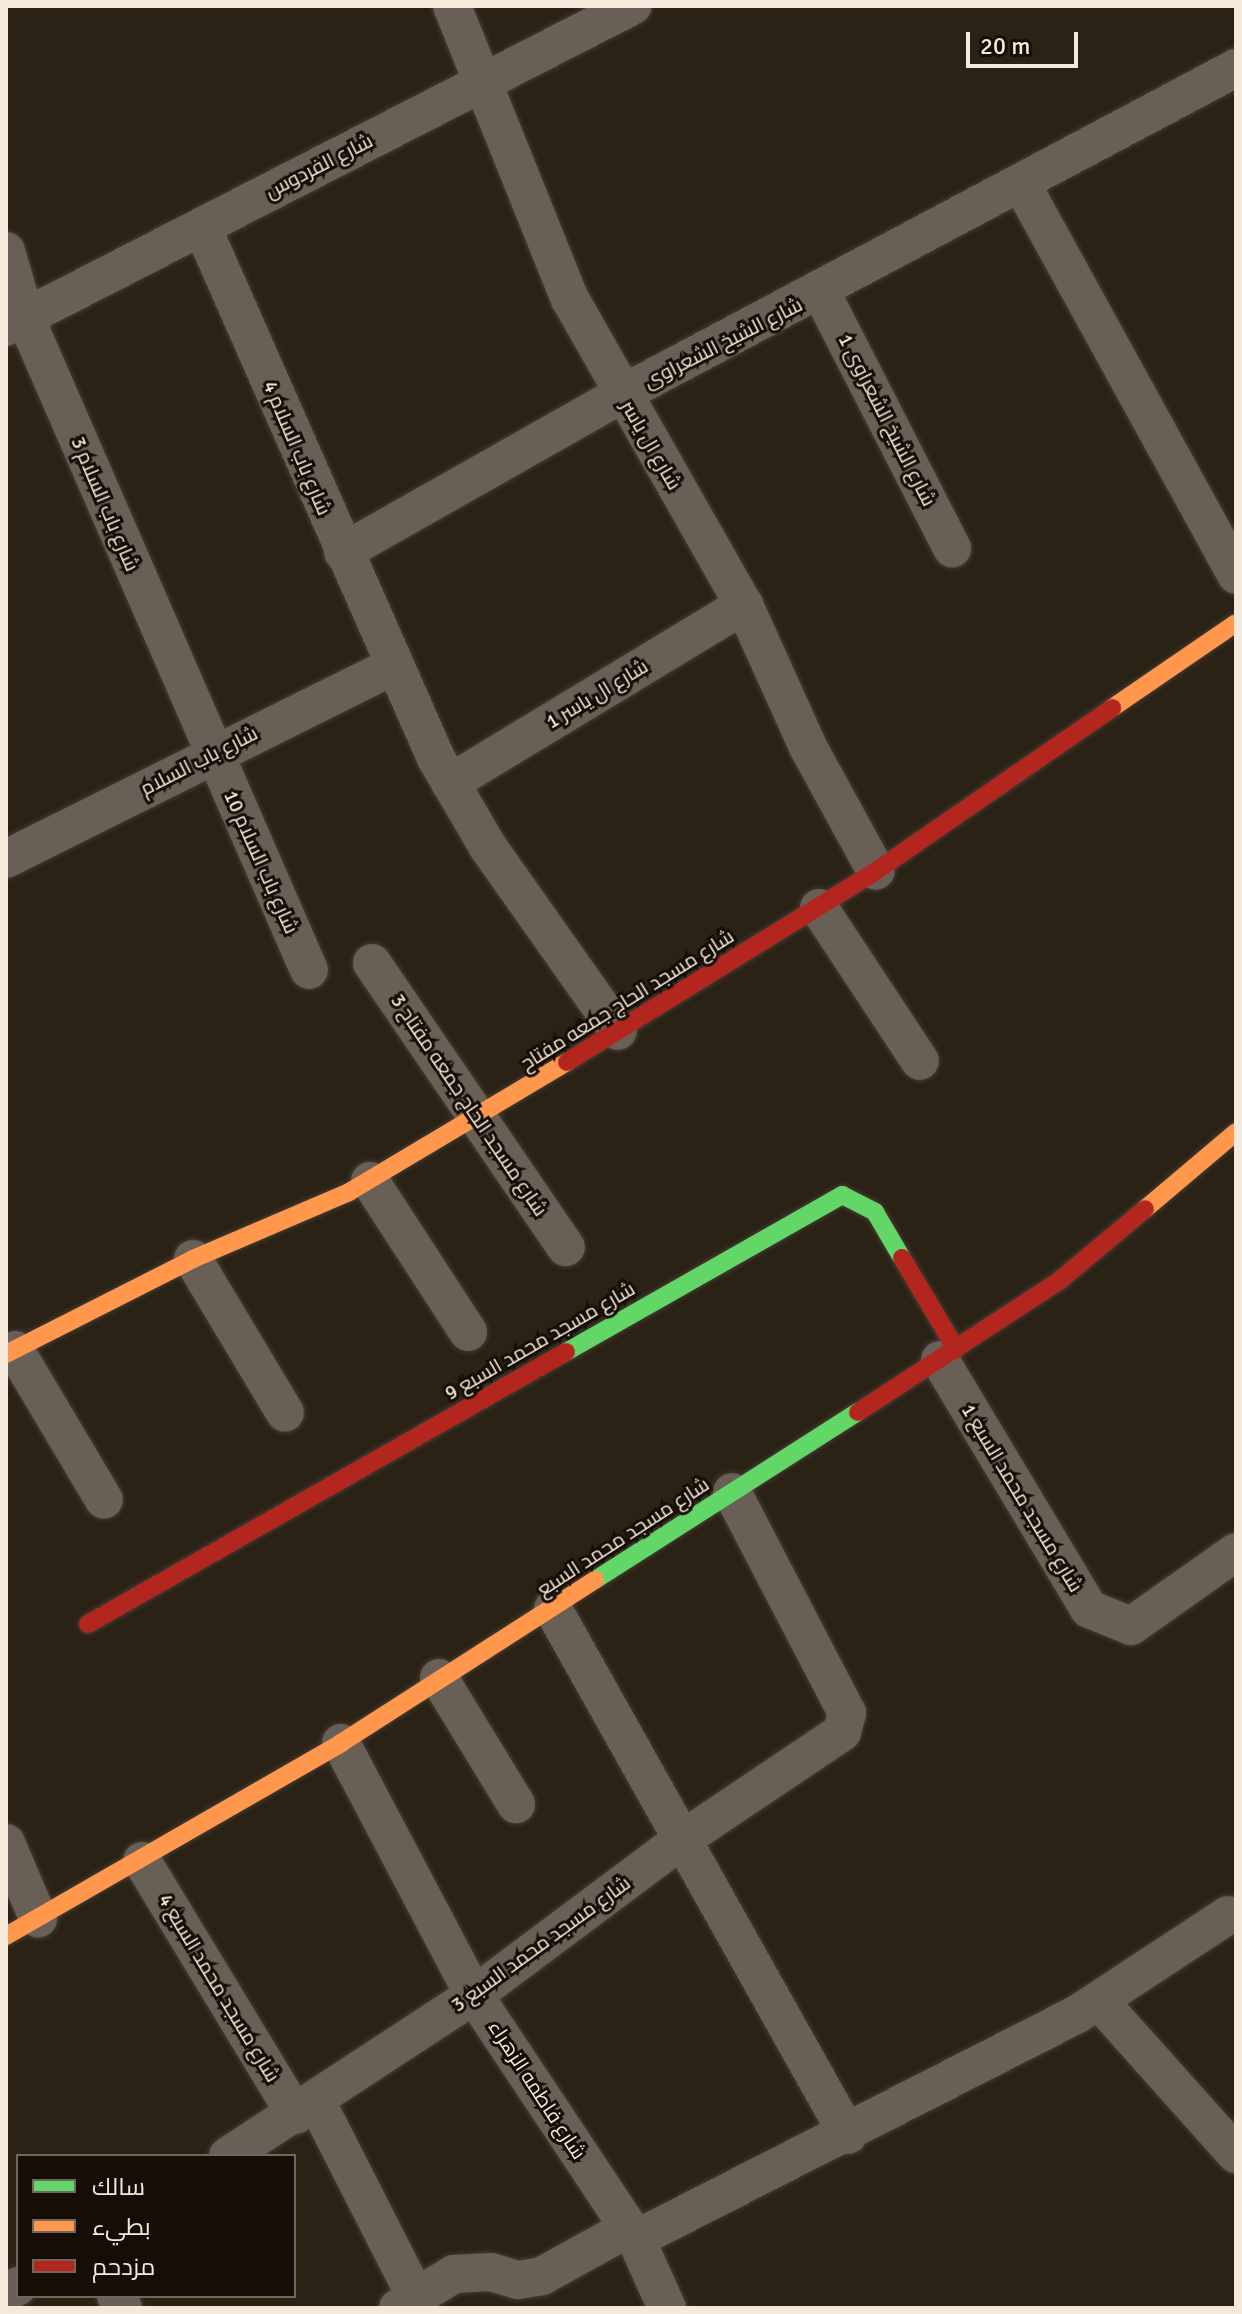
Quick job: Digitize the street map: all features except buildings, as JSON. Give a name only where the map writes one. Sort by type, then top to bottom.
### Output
[{"type":"street","name":"شارع ال ياسر","points":[[452,6],[480,83],[570,299],[744,605],[808,747],[876,871]]},
{"type":"street","name":"شارع الفردوس","points":[[16,322],[203,229],[632,6]]},
{"type":"street","name":"شارع الشيخ الشعراوى","points":[[343,552],[622,394],[821,292],[1236,68]]},
{"type":"street","points":[[1022,185],[1236,575]]},
{"type":"street","name":"شارع باب السلام 4","points":[[203,229],[393,666],[450,783],[488,847],[618,1031]]},
{"type":"street","name":"شارع باب السلام 3","points":[[6,251],[16,322],[212,753]]},
{"type":"street","name":"شارع الشيخ الشعراوى 1","points":[[821,292],[952,548]]},
{"type":"street","name":"شارع ال ياسر 1","points":[[450,783],[744,605]]},
{"type":"street","name":"شارع مسجد الحاج جمعه مفتاح","points":[[10,1352],[193,1259],[370,1181],[477,1119],[876,871],[1236,623]]},
{"type":"street","name":"شارع باب السلام","points":[[6,859],[212,753],[393,666]]},
{"type":"street","name":"شارع باب السلام 10","points":[[212,753],[309,970]]},
{"type":"street","points":[[819,908],[920,1061]]},
{"type":"street","name":"شارع مسجد الحاج جمعه مفتاح 3","points":[[372,963],[566,1247]]},
{"type":"street","name":"شارع مسجد محمد السبع","points":[[22,1927],[142,1861],[341,1743],[948,1355],[1059,1281],[1236,1132]]},
{"type":"street","points":[[370,1181],[468,1332]]},
{"type":"street","name":"شارع مسجد محمد السبع 9","points":[[88,1624],[842,1195],[875,1212],[948,1355]]},
{"type":"street","points":[[193,1259],[285,1413]]},
{"type":"street","points":[[10,1352],[104,1500]]},
{"type":"street","name":"شارع مسجد محمد السبع 1","points":[[948,1355],[1089,1609],[1131,1626],[1236,1552]]},
{"type":"street","name":"شارع مسجد محمد السبع 3","points":[[231,2154],[306,2108],[474,1995],[680,1841],[842,1732],[847,1723],[847,1713],[732,1492]]},
{"type":"street","points":[[553,1609],[680,1841],[848,2135]]},
{"type":"street","points":[[439,1678],[516,1804]]},
{"type":"street","name":"شارع فاطمه الزهراء","points":[[341,1743],[474,1995],[632,2233],[667,2308]]},
{"type":"street","points":[[6,1843],[22,1927]]},
{"type":"street","name":"شارع مسجد محمد السبع 4","points":[[142,1861],[306,2108],[407,2302]]},
{"type":"street","points":[[407,2302],[454,2274],[491,2272],[518,2280],[542,2276],[848,2135],[1100,2002],[1228,1915]]},
{"type":"street","points":[[1100,2002],[1236,2154]]},
{"type":"traffic: fast","points":[[566,1352],[842,1195],[875,1212],[902,1258]]},
{"type":"traffic: fast","points":[[595,1580],[858,1412]]},
{"type":"traffic: slow","points":[[1112,708],[1236,623]]},
{"type":"traffic: slow","points":[[6,1354],[193,1259],[349,1192],[567,1062]]},
{"type":"traffic: slow","points":[[1145,1209],[1236,1132]]},
{"type":"traffic: slow","points":[[6,1936],[341,1743],[595,1580]]},
{"type":"traffic: jam","points":[[567,1062],[876,871],[1112,708]]},
{"type":"traffic: jam","points":[[858,1412],[1059,1281],[1145,1209]]},
{"type":"traffic: jam","points":[[902,1258],[956,1349]]},
{"type":"traffic: jam","points":[[88,1624],[566,1352]]}]
